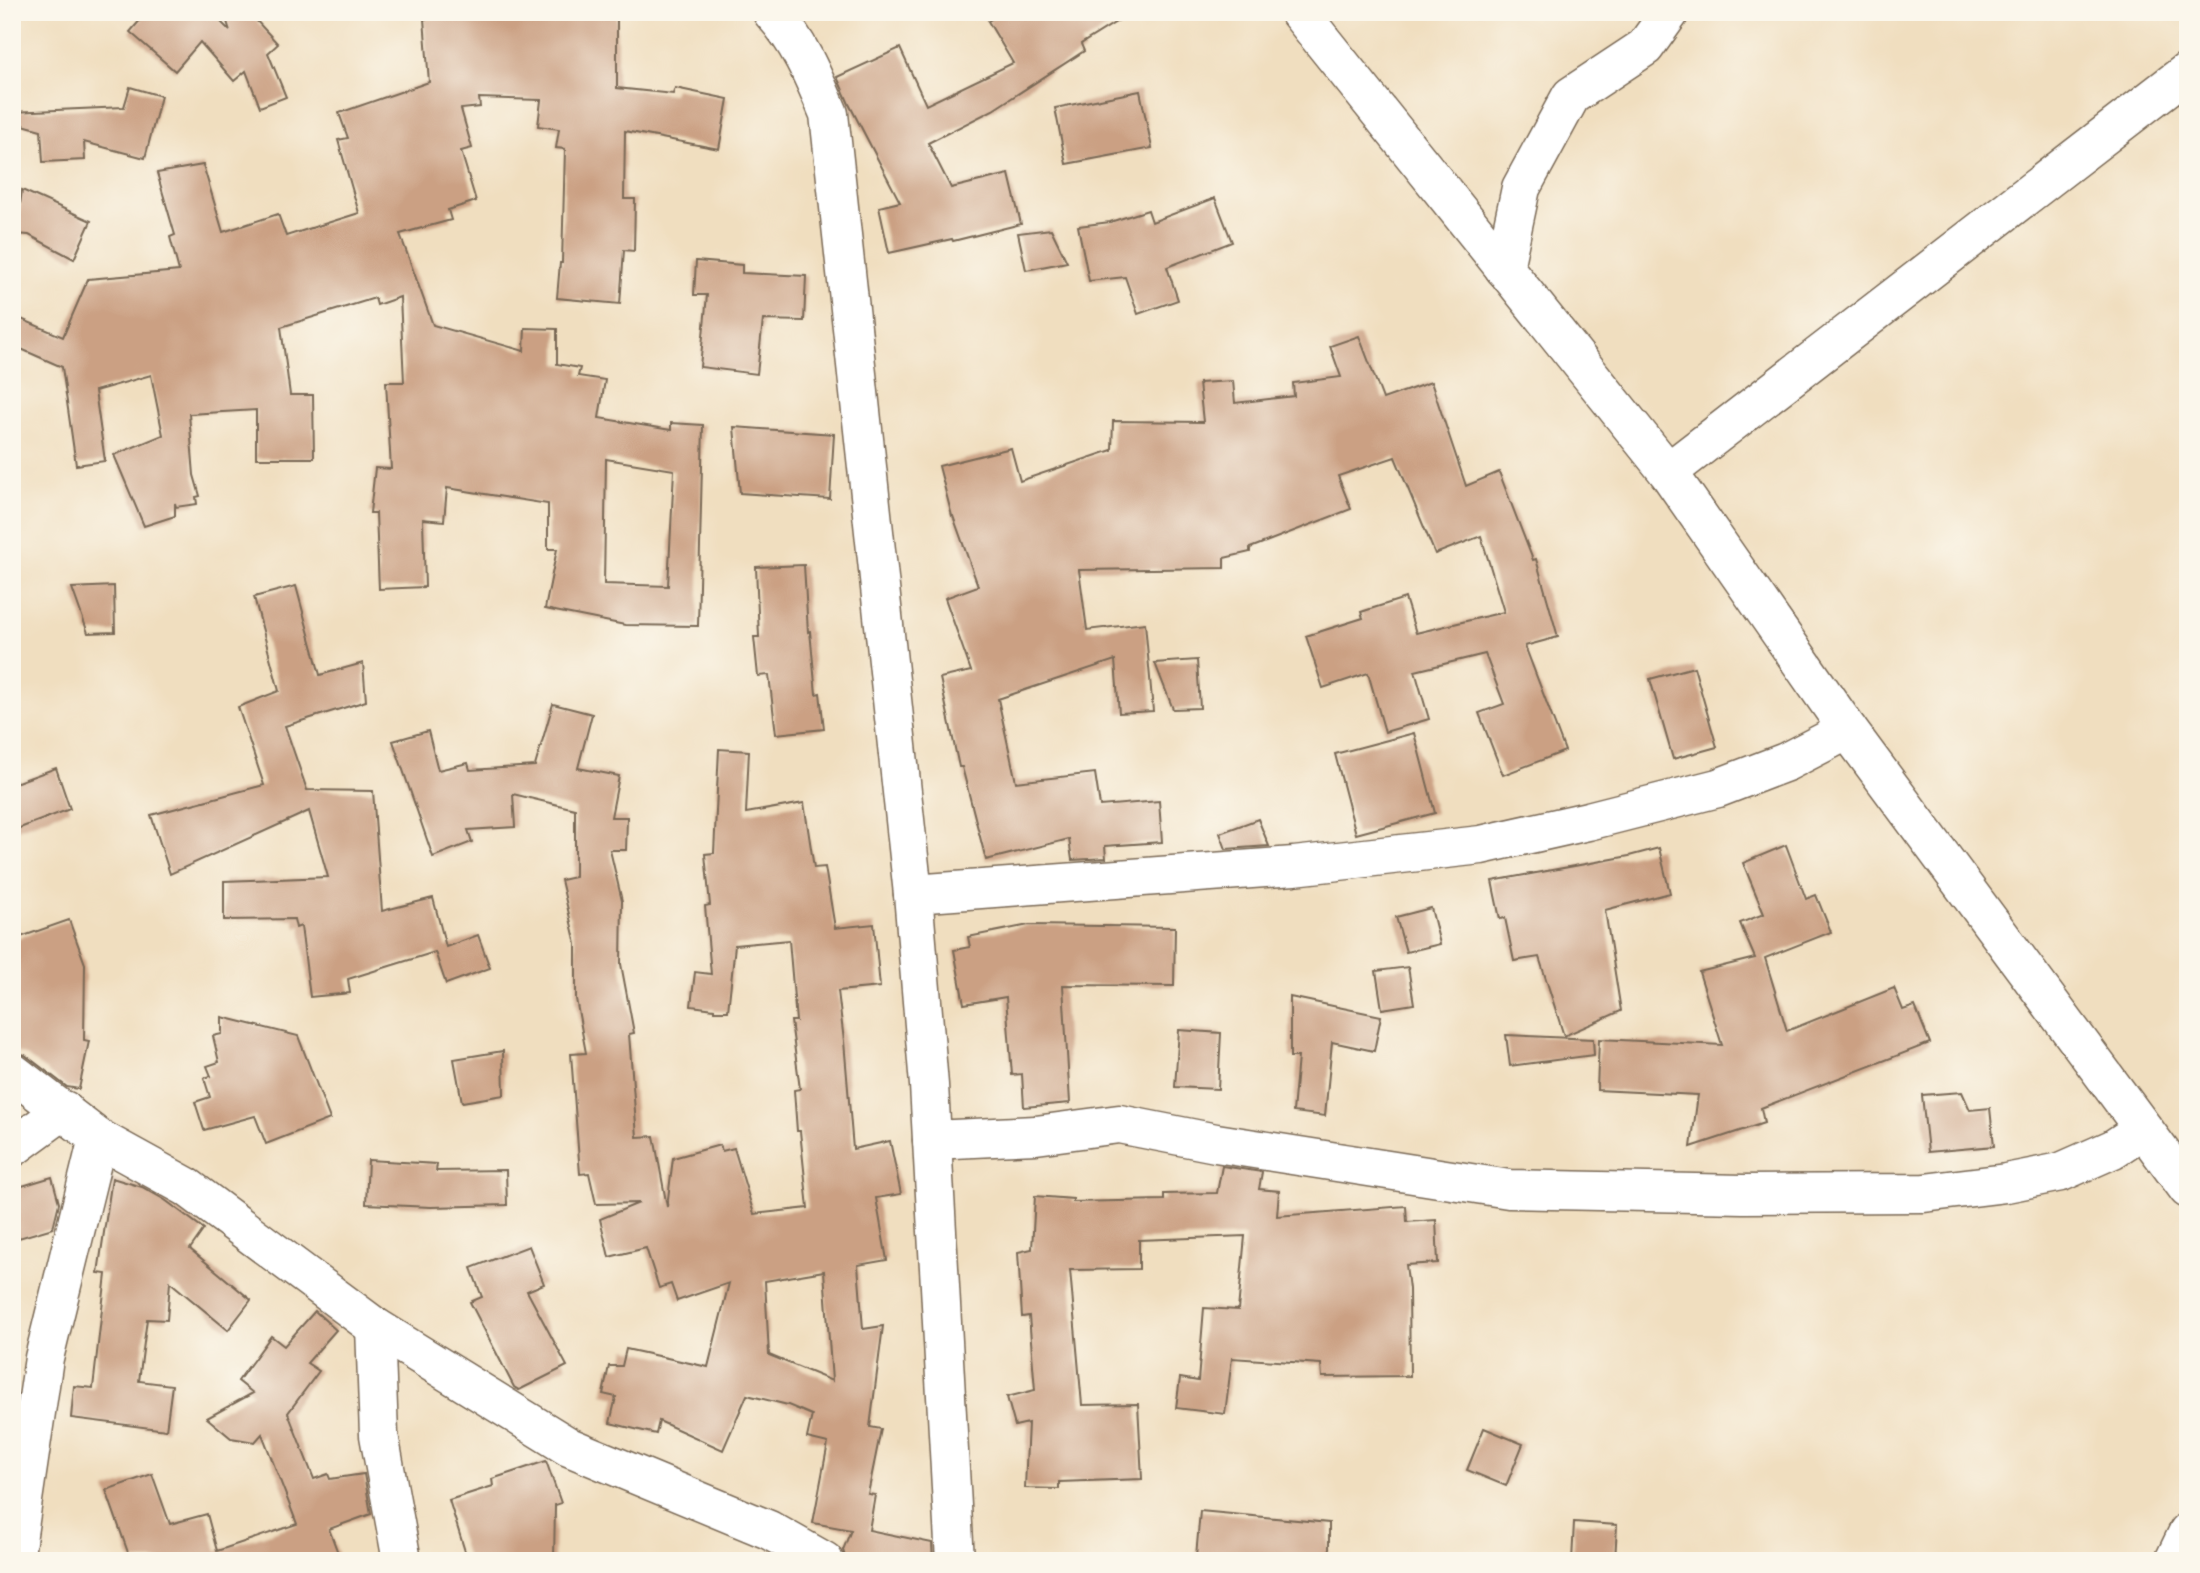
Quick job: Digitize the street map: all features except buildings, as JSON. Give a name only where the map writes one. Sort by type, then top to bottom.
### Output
[{"type":"street","points":[[772,12],[789,29],[829,114],[913,894],[932,1140],[955,1561]]},
{"type":"street","points":[[1299,12],[1668,472],[1848,730],[2188,1189]]},
{"type":"street","points":[[1504,268],[1521,188],[1572,96],[1646,47],[1670,12]]},
{"type":"street","points":[[1668,472],[2188,71]]},
{"type":"street","points":[[913,894],[1294,866],[1481,845],[1718,788],[1786,762],[1848,730]]},
{"type":"street","points":[[12,1072],[98,1138],[187,1187],[374,1327],[569,1447],[769,1530],[824,1561]]},
{"type":"street","points":[[12,1148],[64,1110]]},
{"type":"street","points":[[932,1140],[1036,1135],[1119,1124],[1216,1143],[1509,1189],[1743,1194],[1924,1194],[2006,1183],[2061,1172],[2113,1149],[2143,1129]]},
{"type":"street","points":[[14,1561],[44,1358],[98,1138]]},
{"type":"street","points":[[374,1327],[379,1436],[402,1561]]},
{"type":"street","points":[[2174,1561],[2188,1532]]}]
